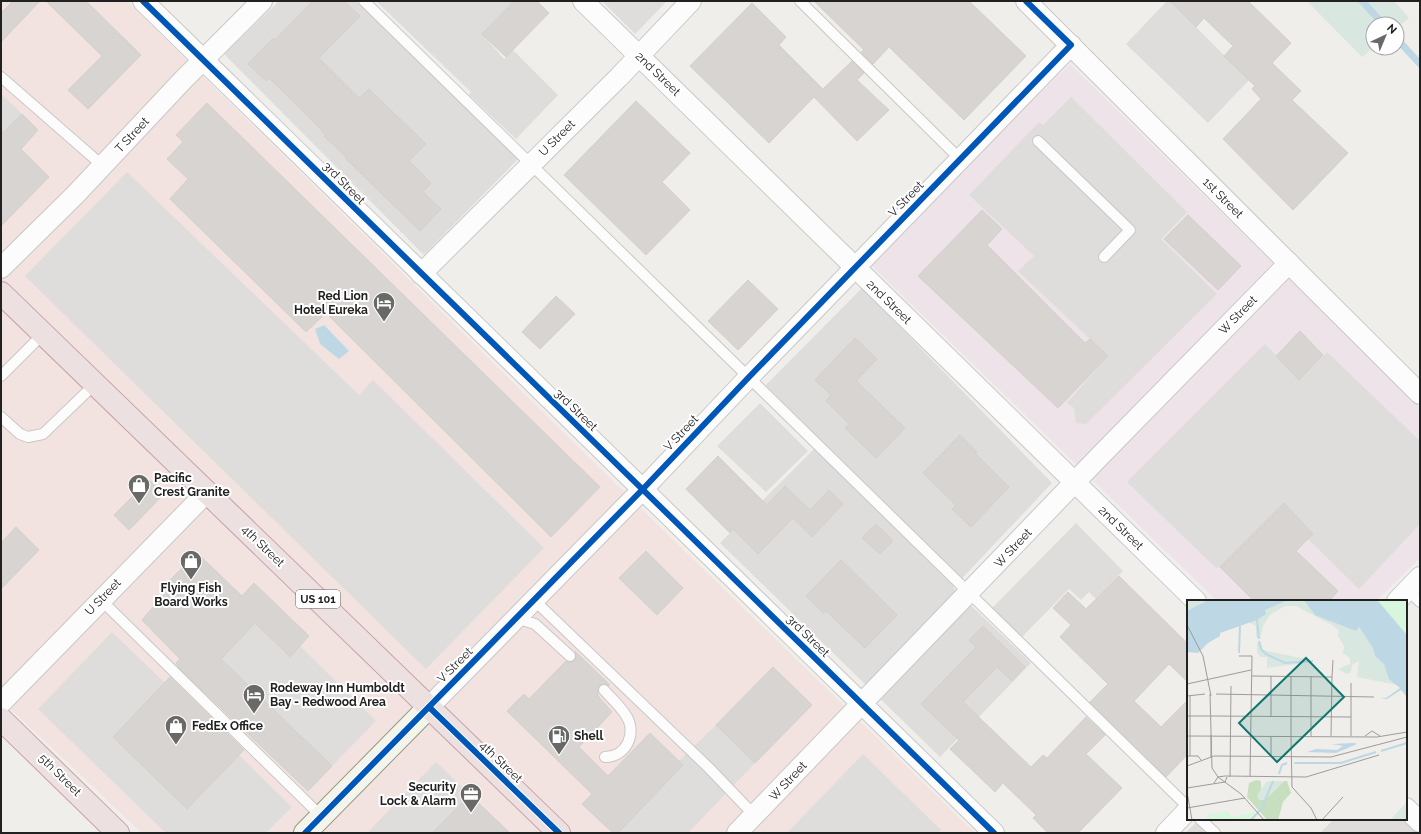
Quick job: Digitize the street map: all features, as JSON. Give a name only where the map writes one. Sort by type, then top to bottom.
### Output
[{"type":"highway","name":"4th Street","points":[[1,293],[559,833]]},
{"type":"highway","name":"5th Street","points":[[1,719],[118,833]]},
{"type":"main road","name":"V Street","points":[[305,833],[429,707]]},
{"type":"street","name":"3rd Street","points":[[143,1],[994,833]]},
{"type":"street","name":"T Street","points":[[1,268],[103,166],[262,1]]},
{"type":"street","name":"2nd Street","points":[[583,1],[854,268],[1195,600]]},
{"type":"street","name":"U Street","points":[[421,274],[691,1]]},
{"type":"street","name":"1st Street","points":[[1026,1],[1420,394]]},
{"type":"street","name":"V Street","points":[[429,707],[642,490],[854,268],[1071,45]]},
{"type":"street","name":"W Street","points":[[737,833],[1075,482],[1289,263]]},
{"type":"street","name":"U Street","points":[[1,703],[207,492]]},
{"type":"street","points":[[1166,833],[1187,809]]},
{"type":"street","points":[[1407,809],[1420,822]]},
{"type":"lane","points":[[364,1],[1187,807]]},
{"type":"lane","points":[[800,1],[960,159]]},
{"type":"lane","points":[[1,77],[103,166]]},
{"type":"lane","points":[[1038,141],[1130,230],[1104,256]]},
{"type":"lane","points":[[1,376],[43,334]]},
{"type":"lane","points":[[1,418],[20,434],[28,437],[43,434],[95,384]]},
{"type":"lane","points":[[101,600],[321,816]]},
{"type":"lane","points":[[534,600],[709,768],[755,816]]},
{"type":"lane","points":[[516,618],[536,624],[570,656]]},
{"type":"lane","points":[[604,690],[625,714],[630,724],[630,734],[625,749],[616,755],[605,757]]},
{"type":"lane","points":[[1201,820],[1215,833]]},
{"type":"shaded area","points":[[1,1],[127,1],[622,490],[975,833],[142,833],[1,700]]},
{"type":"shaded area","points":[[279,1],[356,1],[519,158],[424,255],[224,54]]},
{"type":"shaded area","points":[[376,1],[514,1],[482,34],[504,59],[513,50],[558,95],[516,139],[469,95],[471,92]]},
{"type":"shaded area","points":[[602,1],[667,1],[635,34]]},
{"type":"shaded area","points":[[1167,1],[1170,1],[1249,80],[1208,123],[1126,44]]},
{"type":"shaded area","points":[[1307,1],[1394,1],[1409,18],[1405,21],[1405,16],[1365,16],[1365,55],[1362,57]]},
{"type":"shaded area","points":[[1070,64],[1420,408],[1420,558],[1377,600],[1216,600],[868,262]]},
{"type":"shaded area","points":[[1,94],[22,114],[1,135]]},
{"type":"shaded area","points":[[1071,97],[1187,212],[1161,239],[1217,294],[1086,424],[1076,423],[1074,408],[1067,403],[1108,356],[1018,271],[1034,256],[969,195],[1039,122],[1043,125]]},
{"type":"shaded area","points":[[127,172],[359,395],[373,380],[544,548],[426,669],[25,276]]},
{"type":"shaded area","points":[[862,288],[1052,483],[953,588],[1031,663],[940,757],[720,543],[820,443],[765,386]]},
{"type":"shaded area","points":[[1265,344],[1299,380],[1327,352],[1420,441],[1420,524],[1359,589],[1308,539],[1284,504],[1220,567],[1216,568],[1127,482]]},
{"type":"shaded area","points":[[760,403],[808,451],[766,492],[717,446]]},
{"type":"shaded area","points":[[1076,523],[1123,571],[1096,599],[1089,592],[1081,600],[1069,589],[1022,637],[992,608]]},
{"type":"shaded area","points":[[255,623],[289,657],[300,646],[376,721],[332,766],[221,659]]},
{"type":"shaded area","points":[[112,632],[165,683],[113,737],[187,809],[239,755],[292,807],[266,833],[166,833],[38,709]]},
{"type":"shaded area","points":[[716,725],[755,763],[688,833],[618,833],[683,765],[679,761]]},
{"type":"shaded area","points":[[863,754],[941,830],[938,833],[787,833]]},
{"type":"shaded area","points":[[436,762],[470,795],[432,833],[367,833]]},
{"type":"shaded area","points":[[1420,806],[1420,833],[1320,833],[1333,820],[1407,820]]},
{"type":"shaded area","points":[[1198,821],[1209,833],[1185,833]]},
{"type":"water","points":[[324,325],[349,351],[339,359],[320,344],[315,329]]},
{"type":"building","points":[[13,1],[40,1],[1,42],[1,13]]},
{"type":"building","points":[[46,1],[86,1],[141,55],[88,109],[68,90],[102,56]]},
{"type":"building","points":[[313,1],[344,1],[360,16],[319,58],[359,98],[369,89],[426,144],[409,161],[431,183],[423,192],[441,209],[420,231],[345,158],[346,157],[324,136],[326,135],[269,78],[266,81],[248,64],[273,38],[275,40]]},
{"type":"building","points":[[514,1],[537,1],[549,13],[506,57],[482,34]]},
{"type":"building","points":[[814,1],[969,1],[1026,56],[964,120],[889,47],[873,64],[861,52],[864,50]]},
{"type":"building","points":[[1170,1],[1248,1],[1291,43],[1272,63],[1301,91],[1292,100],[1348,153],[1293,210],[1223,139],[1261,99],[1252,89],[1255,86],[1224,56],[1233,46],[1204,18],[1196,27]]},
{"type":"building","points":[[752,3],[786,37],[779,45],[823,89],[852,61],[864,73],[857,80],[889,110],[857,141],[814,97],[769,143],[690,66]]},
{"type":"building","points":[[636,101],[690,153],[662,182],[690,210],[646,255],[564,175]]},
{"type":"building","name":"Red Lion Hotel Eureka","points":[[207,103],[600,487],[551,537],[326,313],[306,332],[170,199],[188,179],[167,159],[183,142],[176,135]]},
{"type":"building","points":[[22,114],[38,130],[21,149],[49,177],[1,226],[1,130],[3,133]]},
{"type":"building","points":[[982,210],[1002,229],[987,245],[1085,343],[1090,339],[1108,356],[1058,408],[918,276]]},
{"type":"building","points":[[1188,215],[1241,266],[1218,290],[1164,239]]},
{"type":"building","points":[[748,280],[778,309],[738,350],[708,321]]},
{"type":"building","points":[[556,296],[575,314],[540,349],[522,332]]},
{"type":"building","points":[[1300,331],[1323,355],[1299,380],[1276,356]]},
{"type":"building","points":[[855,338],[877,359],[856,381],[905,428],[876,458],[845,428],[849,424],[826,401],[831,395],[815,380]]},
{"type":"building","points":[[960,435],[977,452],[975,453],[1009,487],[971,527],[952,509],[956,505],[923,473]]},
{"type":"building","points":[[718,456],[767,505],[785,486],[810,510],[829,490],[843,504],[812,537],[793,518],[758,554],[733,529],[730,533],[686,489]]},
{"type":"building","name":"Pacific Crest Granite","points":[[149,480],[164,494],[129,530],[114,515]]},
{"type":"building","points":[[1284,503],[1313,534],[1296,551],[1338,591],[1330,600],[1253,600],[1220,567]]},
{"type":"building","points":[[876,524],[893,541],[880,554],[862,538]]},
{"type":"building","points":[[16,527],[39,550],[1,589],[1,543]]},
{"type":"building","points":[[646,551],[683,588],[657,615],[619,578]]},
{"type":"building","name":"Rodeway Inn Humboldt Bay - Redwood Area","points":[[197,553],[242,596],[254,583],[309,636],[290,657],[255,623],[221,659],[332,766],[308,791],[179,668],[176,663],[180,659],[142,620],[167,591],[163,587]]},
{"type":"building","points":[[841,560],[897,615],[865,648],[826,611],[823,613],[806,596]]},
{"type":"building","points":[[1119,576],[1187,643],[1187,681],[1169,664],[1134,701],[1161,727],[1187,701],[1187,755],[1166,777],[1090,702],[1108,684],[1060,637],[1071,625],[1053,608],[1068,592],[1086,609]]},
{"type":"building","points":[[983,626],[1025,667],[1012,681],[997,667],[963,702],[1031,767],[1043,755],[1047,758],[1086,717],[1105,735],[1086,754],[1122,788],[1078,833],[1048,833],[1033,818],[1036,815],[1003,783],[995,792],[950,749],[959,740],[921,704],[976,647],[969,640]]},
{"type":"building","points":[[575,651],[610,685],[600,685],[598,696],[612,712],[579,747],[608,776],[650,733],[683,765],[618,833],[613,833],[582,804],[592,794],[507,711],[524,694],[529,699],[566,661],[574,661],[576,657]]},
{"type":"building","points":[[773,667],[812,705],[755,763],[716,725]]},
{"type":"building","name":"FedEx Office","points":[[170,677],[244,750],[187,809],[113,737]]},
{"type":"building","name":"Security Lock & Alarm","points":[[470,795],[510,833],[432,833]]},
{"type":"waterway","points":[[1362,1],[1376,16]]},
{"type":"waterway","points":[[1405,48],[1420,64]]},
{"type":"cycle path","points":[[143,1],[994,833]]},
{"type":"cycle path","points":[[305,833],[642,490],[749,377],[1071,45],[1026,1]]},
{"type":"cycle path","points":[[429,707],[559,833]]},
{"type":"place","name":"Red Lion Hotel Eureka","points":[[384,322]]},
{"type":"place","name":"Pacific Crest Granite","points":[[139,504]]},
{"type":"place","name":"Flying Fish Board Works","points":[[191,580]]},
{"type":"place","name":"Rodeway Inn Humboldt Bay - Redwood Area","points":[[254,714]]},
{"type":"place","name":"FedEx Office","points":[[176,746]]},
{"type":"place","name":"Shell","points":[[559,756]]},
{"type":"place","name":"Security Lock & Alarm","points":[[471,814]]}]
